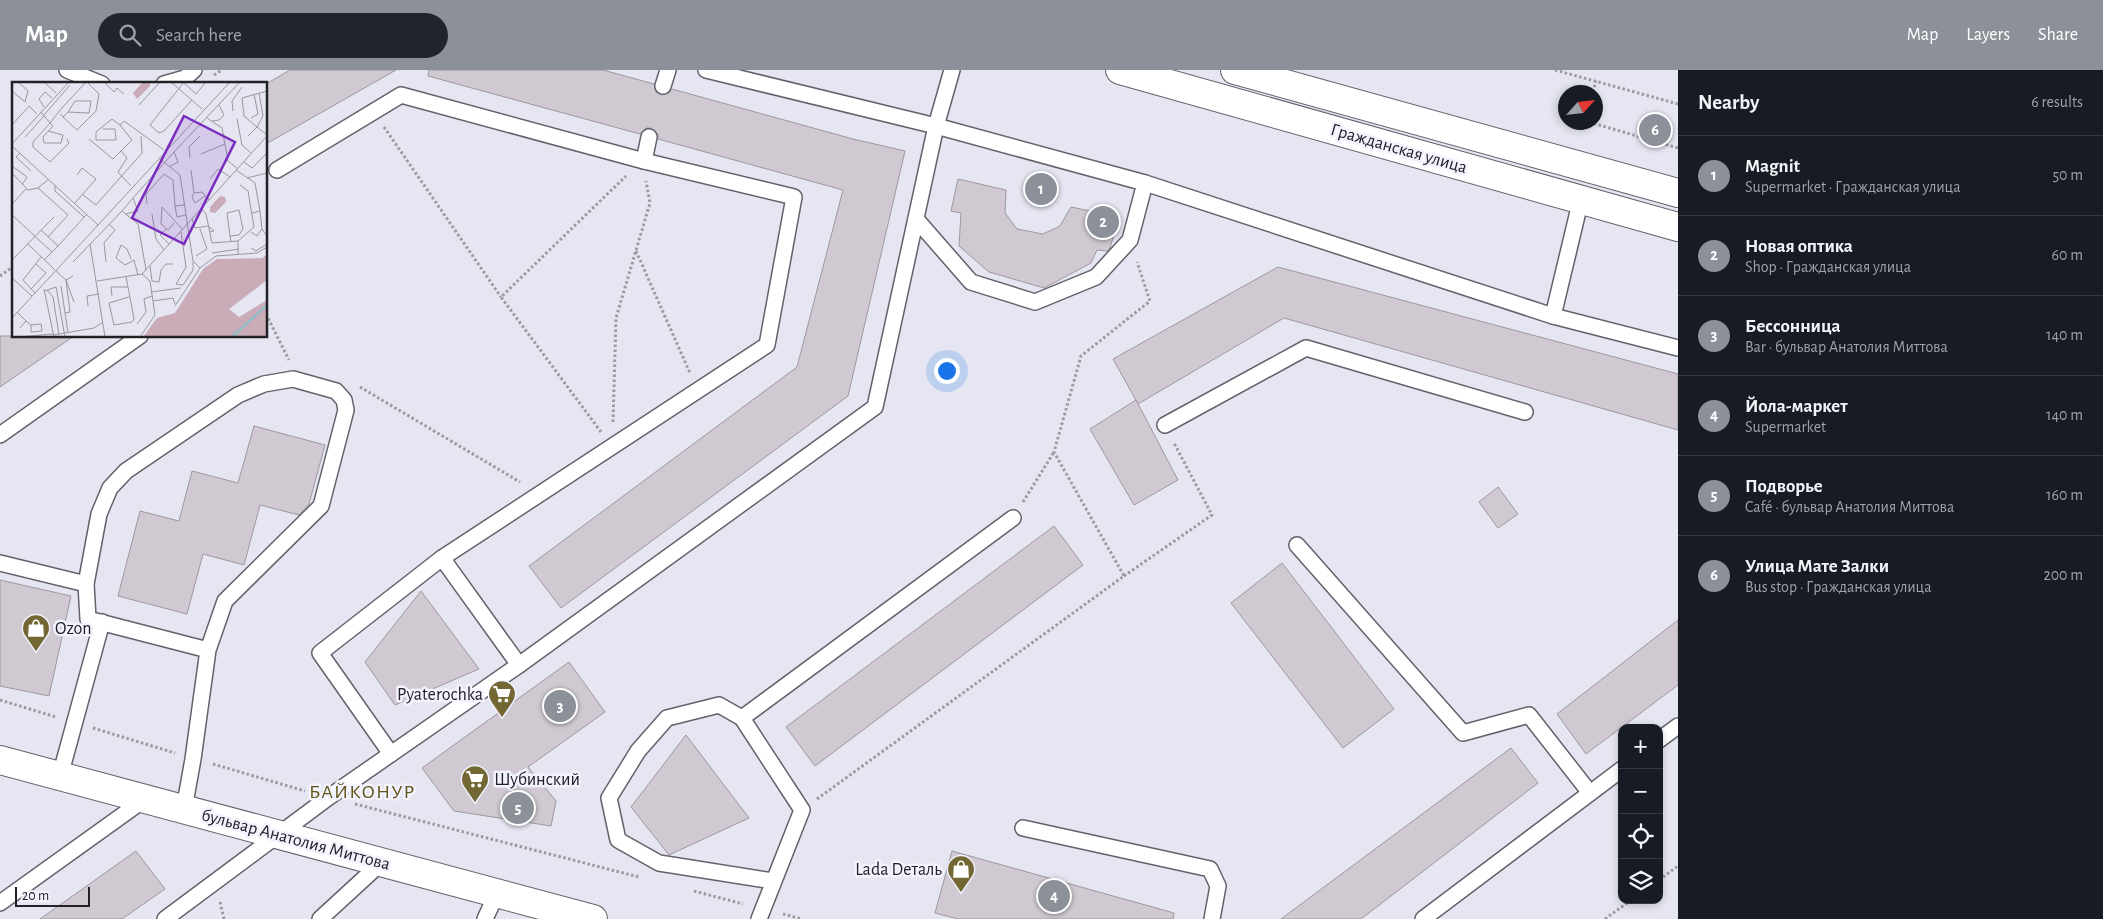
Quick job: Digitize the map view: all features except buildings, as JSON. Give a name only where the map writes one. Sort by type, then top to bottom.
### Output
[{"type":"main road","name":"Гражданская улица","points":[[1120,70],[1678,227]]},
{"type":"main road","name":"Гражданская улица","points":[[1235,70],[1678,193]]},
{"type":"main road","name":"бульвар Анатолия Миттова","points":[[0,760],[588,918]]},
{"type":"lane","points":[[67,70],[97,82]]},
{"type":"lane","points":[[171,82],[185,78],[194,70]]},
{"type":"lane","points":[[663,86],[668,70]]},
{"type":"lane","points":[[706,70],[936,126],[1145,183],[1553,316],[1678,348]]},
{"type":"lane","points":[[165,919],[329,798],[519,665],[875,407],[936,126],[952,70]]},
{"type":"lane","points":[[277,170],[401,95],[644,161],[794,197],[767,345],[442,558],[320,653],[391,754]]},
{"type":"lane","points":[[644,161],[649,137]]},
{"type":"lane","points":[[916,219],[971,282],[1036,302],[1096,277],[1130,240],[1145,183]]},
{"type":"lane","points":[[1553,316],[1581,200]]},
{"type":"lane","points":[[0,436],[137,338]]},
{"type":"lane","points":[[1165,425],[1306,348],[1525,412]]},
{"type":"lane","points":[[184,809],[208,650],[225,600],[320,506],[346,410],[344,400],[336,391],[293,379],[264,384],[238,395],[126,471],[110,488],[99,514],[86,584],[88,619],[208,650]]},
{"type":"lane","points":[[742,718],[1013,518]]},
{"type":"lane","points":[[1297,545],[1463,733],[1529,715],[1590,793]]},
{"type":"lane","points":[[442,558],[519,665]]},
{"type":"lane","points":[[0,563],[86,584]]},
{"type":"lane","points":[[60,776],[102,622]]},
{"type":"lane","points":[[761,914],[802,810],[742,718],[719,705],[667,718],[638,751],[609,798],[618,840],[660,863],[773,881]]},
{"type":"lane","points":[[1663,737],[1678,726]]},
{"type":"lane","points":[[1423,919],[1618,772]]},
{"type":"lane","points":[[0,903],[145,799]]},
{"type":"lane","points":[[1023,828],[1210,869],[1218,886],[1212,919]]},
{"type":"lane","points":[[320,919],[382,862]]},
{"type":"lane","points":[[485,919],[497,893]]},
{"type":"path","points":[[1555,70],[1678,104]]},
{"type":"path","points":[[1595,85],[1596,81]]},
{"type":"path","points":[[374,111],[501,297],[612,447]]},
{"type":"path","points":[[1603,126],[1678,148]]},
{"type":"path","points":[[612,447],[616,318],[650,203],[644,161]]},
{"type":"path","points":[[501,297],[609,191],[644,161]]},
{"type":"path","points":[[1013,518],[1054,452],[1081,356],[1150,301],[1130,240]]},
{"type":"path","points":[[636,250],[698,390]]},
{"type":"path","points":[[0,276],[12,267]]},
{"type":"path","points":[[268,318],[290,362],[293,379]]},
{"type":"path","points":[[336,391],[356,385],[540,494]]},
{"type":"path","points":[[802,810],[1124,576],[1212,515],[1165,425]]},
{"type":"path","points":[[1054,452],[1124,576]]},
{"type":"path","points":[[0,700],[329,798],[647,879]]},
{"type":"path","points":[[1663,877],[1678,866]]},
{"type":"path","points":[[685,889],[761,914],[802,919]]},
{"type":"path","points":[[1605,919],[1626,904]]},
{"type":"place","name":"Улица Мате Залки","points":[[1655,130]]},
{"type":"place","name":"Magnit","points":[[1041,189]]},
{"type":"place","name":"Новая оптика","points":[[1103,222]]},
{"type":"place","name":"Ozon","points":[[36,652]]},
{"type":"place","name":"Бессонница","points":[[560,706]]},
{"type":"place","name":"Pyaterochka","points":[[502,718]]},
{"type":"place","name":"Шубинский","points":[[475,803]]},
{"type":"place","name":"Подворье","points":[[518,808]]},
{"type":"place","name":"Lada Dеталь","points":[[961,893]]},
{"type":"place","name":"Йола-маркет","points":[[1054,896]]},
{"type":"district","name":"БАЙКОНУР","points":[[362,791]]}]
